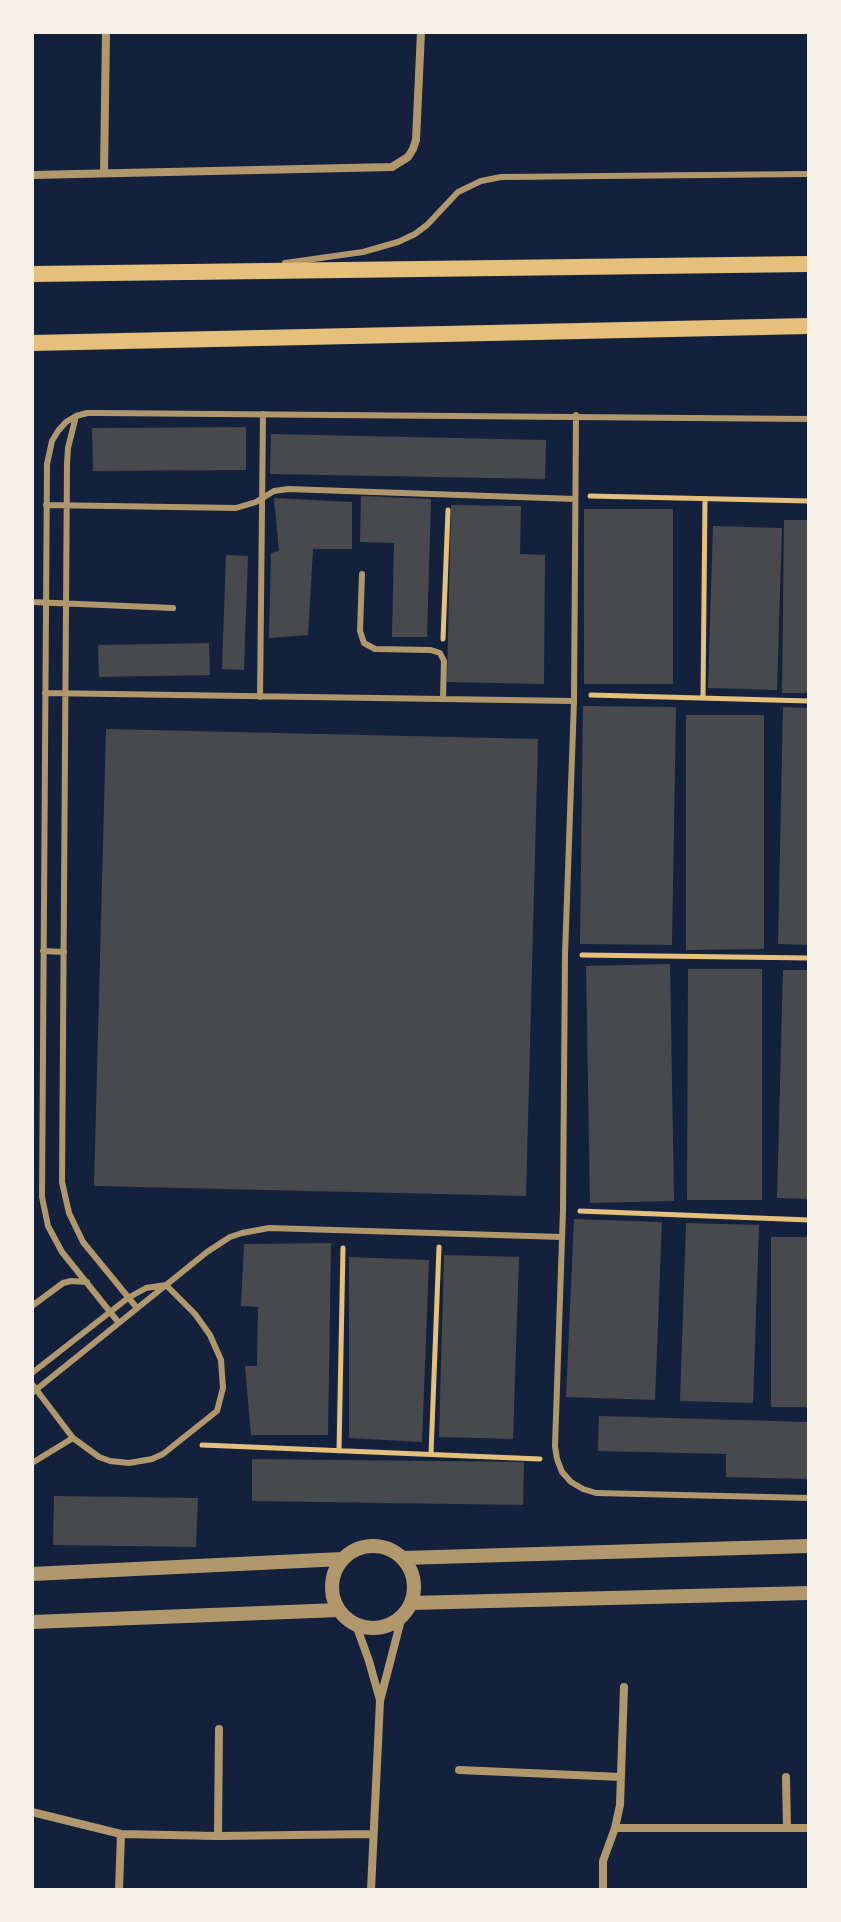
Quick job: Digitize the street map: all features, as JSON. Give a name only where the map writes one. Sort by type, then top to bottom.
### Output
[{"type":"main road","points":[[32,274],[809,264]]},
{"type":"main road","points":[[32,343],[809,326]]},
{"type":"street","points":[[104,173],[106,32]]},
{"type":"street","points":[[32,175],[392,167],[408,157],[416,140],[421,32]]},
{"type":"street","points":[[371,1890],[380,1701],[402,1616],[415,1592],[414,1580],[403,1558],[396,1552],[377,1546],[358,1548],[342,1559],[335,1570],[332,1595],[345,1618],[356,1625],[378,1628],[402,1616]]},
{"type":"street","points":[[403,1558],[809,1546]]},
{"type":"street","points":[[32,1574],[342,1559]]},
{"type":"street","points":[[411,1603],[809,1593]]},
{"type":"street","points":[[32,1622],[339,1610]]},
{"type":"street","points":[[356,1625],[380,1701]]},
{"type":"street","points":[[603,1890],[603,1861],[620,1805],[624,1687]]},
{"type":"street","points":[[218,1836],[219,1729]]},
{"type":"street","points":[[459,1770],[621,1777]]},
{"type":"street","points":[[786,1777],[787,1828]]},
{"type":"street","points":[[32,1812],[121,1834],[373,1834]]},
{"type":"street","points":[[615,1828],[809,1828]]},
{"type":"street","points":[[119,1890],[121,1834]]},
{"type":"lane","points":[[225,272],[363,252],[398,242],[427,225],[458,192],[481,181],[501,177],[809,174]]},
{"type":"lane","points":[[119,1323],[54,1239],[42,1197],[46,505],[47,464],[52,441],[58,431],[66,422],[87,413],[809,419]]},
{"type":"lane","points":[[260,697],[263,414]]},
{"type":"lane","points":[[576,415],[574,698],[565,955],[557,1459],[562,1472],[571,1482],[596,1493],[809,1498]]},
{"type":"lane","points":[[76,416],[68,448],[62,1182],[75,1228],[83,1242],[137,1308]]},
{"type":"lane","points":[[46,505],[236,508],[250,505],[274,491],[288,489],[575,498]]},
{"type":"lane","points":[[362,574],[360,631],[364,643],[375,649],[436,651],[444,661],[443,699]]},
{"type":"lane","points":[[32,602],[173,608]]},
{"type":"lane","points":[[45,693],[574,698]]},
{"type":"lane","points":[[43,951],[64,952]]},
{"type":"lane","points":[[166,1285],[203,1324],[216,1348],[223,1374],[223,1396],[217,1411],[163,1454],[129,1463],[110,1461],[99,1457],[73,1438],[33,1389],[218,1244],[242,1233],[269,1228],[562,1237]]},
{"type":"lane","points":[[32,1306],[63,1283],[87,1282]]},
{"type":"lane","points":[[32,1373],[128,1298],[146,1288],[166,1285]]},
{"type":"lane","points":[[32,1463],[73,1438]]},
{"type":"path","points":[[442,656],[448,495]]},
{"type":"path","points":[[575,498],[809,501]]},
{"type":"path","points":[[703,698],[705,499]]},
{"type":"path","points":[[574,698],[809,701]]},
{"type":"path","points":[[565,955],[809,958]]},
{"type":"path","points":[[563,1210],[809,1220]]},
{"type":"path","points":[[339,1451],[343,1230]]},
{"type":"path","points":[[431,1454],[439,1233]]},
{"type":"path","points":[[176,1444],[557,1459]]},
{"type":"building","points":[[246,427],[246,470],[93,471],[92,428]]},
{"type":"building","points":[[271,434],[546,440],[545,479],[270,474]]},
{"type":"building","points":[[361,496],[431,499],[427,637],[392,637],[394,543],[360,542]]},
{"type":"building","points":[[274,498],[352,502],[352,549],[313,549],[308,635],[269,638],[271,553],[279,551]]},
{"type":"building","points":[[451,505],[521,506],[520,554],[545,555],[544,684],[447,682]]},
{"type":"building","points":[[584,509],[673,509],[673,684],[584,684]]},
{"type":"building","points":[[784,520],[809,520],[809,693],[782,693]]},
{"type":"building","points":[[713,526],[782,528],[777,690],[708,688]]},
{"type":"building","points":[[226,555],[248,556],[244,670],[222,669]]},
{"type":"building","points":[[209,643],[210,675],[99,677],[98,645]]},
{"type":"building","points":[[583,706],[676,707],[672,945],[580,944]]},
{"type":"building","points":[[783,707],[809,708],[809,945],[778,944]]},
{"type":"building","points":[[686,715],[764,715],[764,949],[686,950]]},
{"type":"building","points":[[106,729],[538,739],[526,1196],[94,1186]]},
{"type":"building","points":[[670,964],[674,1201],[590,1203],[586,966]]},
{"type":"building","points":[[688,969],[762,969],[762,1200],[687,1200]]},
{"type":"building","points":[[783,970],[809,970],[809,1199],[777,1198]]},
{"type":"building","points":[[574,1219],[662,1222],[655,1400],[566,1397]]},
{"type":"building","points":[[686,1223],[759,1225],[753,1403],[680,1401]]},
{"type":"building","points":[[771,1237],[809,1237],[809,1407],[771,1407]]},
{"type":"building","points":[[331,1243],[328,1435],[251,1435],[245,1366],[257,1366],[258,1307],[241,1306],[244,1244]]},
{"type":"building","points":[[444,1255],[519,1257],[513,1439],[439,1437]]},
{"type":"building","points":[[349,1257],[429,1260],[422,1442],[349,1438]]},
{"type":"building","points":[[599,1416],[809,1422],[809,1479],[726,1477],[726,1454],[598,1451]]},
{"type":"building","points":[[252,1459],[524,1462],[523,1505],[252,1501]]},
{"type":"building","points":[[54,1496],[198,1498],[196,1547],[53,1545]]}]
